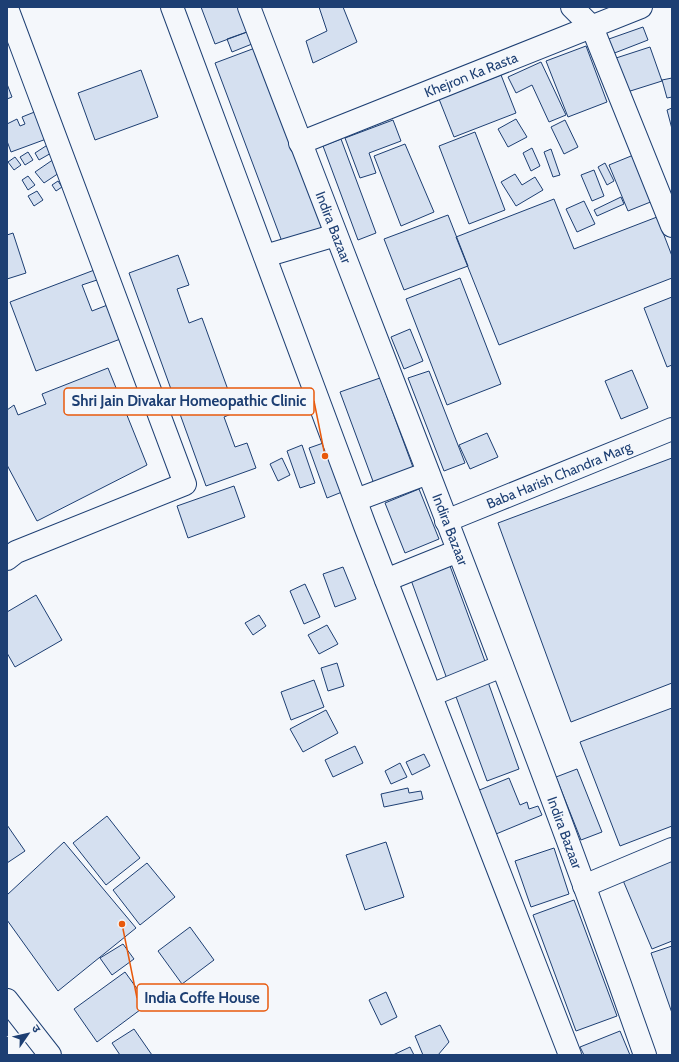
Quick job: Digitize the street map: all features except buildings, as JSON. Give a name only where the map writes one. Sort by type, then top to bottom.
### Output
[{"type":"main road","points":[[172,7],[386,580],[570,1055]]},
{"type":"main road","name":"Indira Bazaar","points":[[249,7],[502,666],[645,1055]]},
{"type":"main road","points":[[572,7],[592,26],[672,226]]},
{"type":"main road","name":"Khejron Ka Rasta","points":[[300,142],[641,7]]},
{"type":"main road","points":[[7,8],[185,484],[10,550]]},
{"type":"main road","points":[[265,256],[336,235]]},
{"type":"main road","name":"Baba Harish Chandra Marg","points":[[446,521],[672,429]]},
{"type":"main road","points":[[356,500],[428,473]]},
{"type":"main road","points":[[386,580],[458,551]]},
{"type":"main road","points":[[431,695],[502,666]]},
{"type":"main road","points":[[584,886],[672,850]]},
{"type":"main road","points":[[7,1000],[50,1055]]},
{"type":"place","name":"Shri Jain Divakar Homeopathic Clinic","points":[[325,456]]},
{"type":"place","name":"India Coffe House","points":[[122,924]]}]
